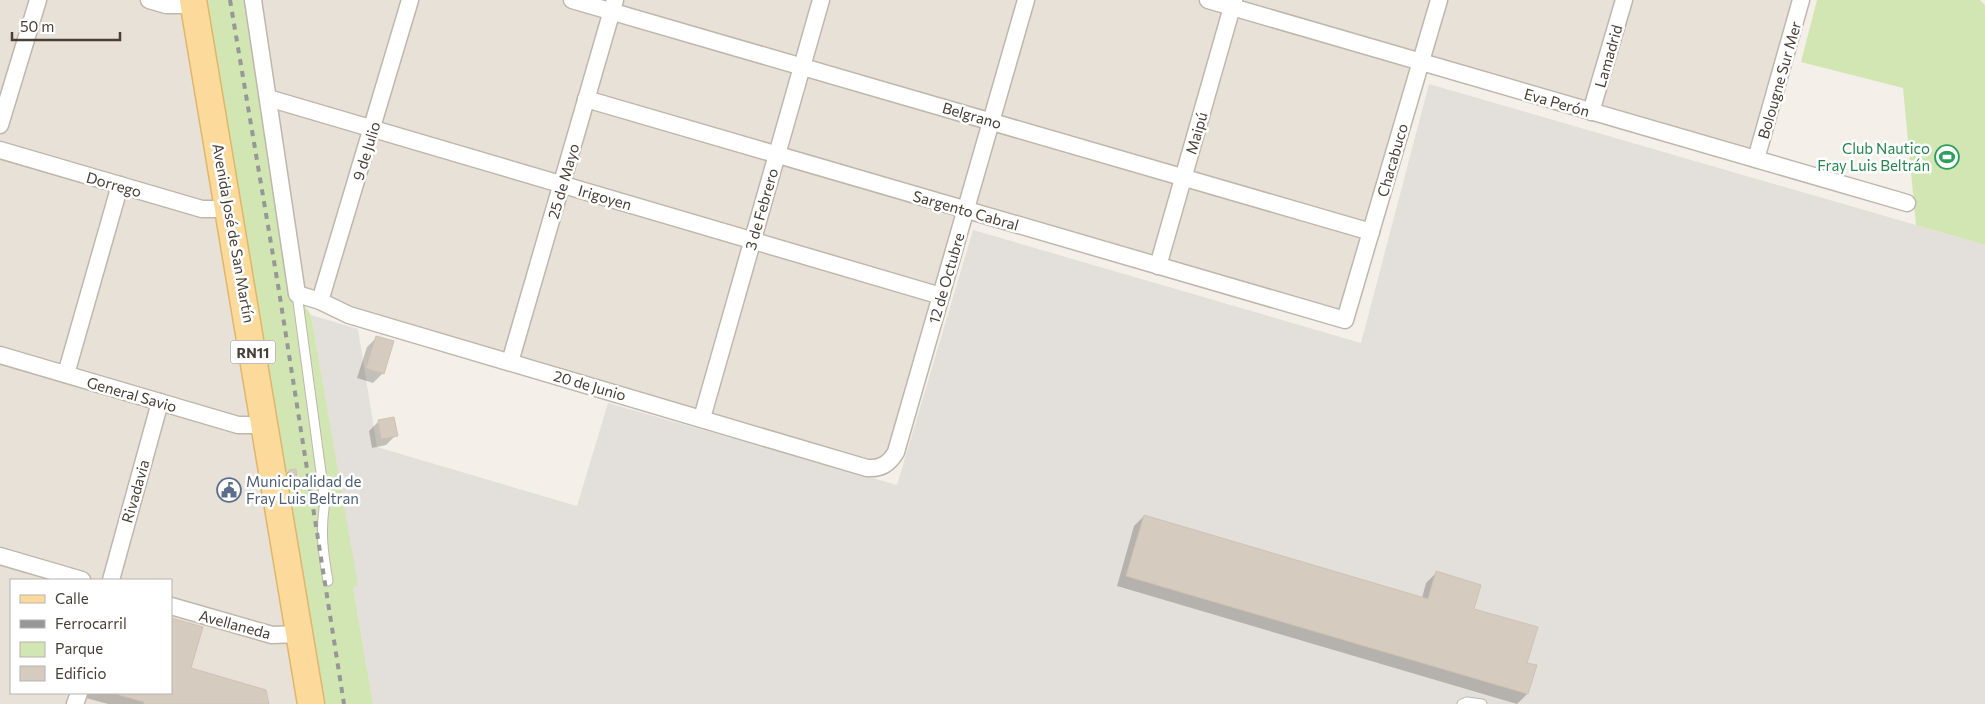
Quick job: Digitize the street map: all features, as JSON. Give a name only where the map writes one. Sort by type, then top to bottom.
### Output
[{"type":"main road","name":"Avenida José de San Martín","points":[[194,2],[311,704]]},
{"type":"street","points":[[0,125],[38,0]]},
{"type":"street","points":[[149,0],[166,5],[194,2]]},
{"type":"street","points":[[253,0],[297,294]]},
{"type":"street","name":"9 de Julio","points":[[320,301],[410,0]]},
{"type":"street","name":"Belgrano","points":[[572,0],[613,6],[802,67],[1371,232]]},
{"type":"street","name":"3 de Febrero","points":[[702,418],[751,240],[821,0]]},
{"type":"street","name":"12 de Octubre","points":[[884,465],[891,461],[896,452],[1026,0]]},
{"type":"street","name":"Eva Perón","points":[[1208,0],[1233,4],[1421,63],[1907,203]]},
{"type":"street","name":"Chacabuco","points":[[1345,320],[1439,0]]},
{"type":"street","name":"Lamadrid","points":[[1591,112],[1624,0]]},
{"type":"street","name":"Bolougne Sur Mer","points":[[1756,159],[1801,0]]},
{"type":"street","name":"Maipú","points":[[1158,266],[1233,4]]},
{"type":"street","name":"25 de Mayo","points":[[510,362],[613,6]]},
{"type":"street","name":"Irigoyen","points":[[268,98],[941,296]]},
{"type":"street","name":"Sargento Cabral","points":[[586,99],[1345,320]]},
{"type":"street","name":"Dorrego","points":[[0,150],[202,209],[230,209]]},
{"type":"street","points":[[66,374],[120,185]]},
{"type":"street","name":"20 de Junio","points":[[297,294],[320,301],[349,315],[867,468],[876,468],[884,465]]},
{"type":"street","name":"General Savio","points":[[0,354],[238,425],[266,425]]},
{"type":"street","name":"Rivadavia","points":[[111,579],[160,402]]},
{"type":"street","points":[[0,556],[79,579]]},
{"type":"street","name":"Avellaneda","points":[[172,606],[272,635],[300,634]]},
{"type":"lane","points":[[297,294],[326,502],[322,524],[323,552],[328,581]]},
{"type":"lane","points":[[1462,704],[1467,702],[1482,704]]},
{"type":"shaded area","points":[[0,0],[1801,0],[1756,159],[1421,63],[1345,320],[966,210],[884,465],[297,294],[344,704],[0,704]]},
{"type":"shaded area","points":[[1429,84],[1985,245],[1985,704],[373,704],[353,587],[357,586],[311,315],[358,329],[377,447],[577,506],[608,403],[897,485],[973,230],[1361,343]]},
{"type":"green space","points":[[193,0],[253,0],[297,294],[311,315],[358,586],[353,587],[373,704],[311,704]]},
{"type":"green space","name":"Club Nautico Fray Luis Beltrán","points":[[1817,0],[1980,0],[1985,5],[1985,245],[1916,225],[1903,88],[1801,62]]},
{"type":"building","points":[[376,336],[394,341],[384,374],[366,368]]},
{"type":"building","points":[[394,417],[398,436],[381,439],[378,420]]},
{"type":"building","points":[[296,469],[297,479],[290,481],[289,470]]},
{"type":"building","points":[[1144,515],[1428,599],[1436,571],[1481,585],[1474,609],[1538,627],[1527,663],[1537,665],[1528,694],[1126,576]]},
{"type":"building","points":[[172,618],[203,627],[191,668],[266,690],[269,704],[144,704],[144,702],[116,694],[172,694]]},
{"type":"railway","points":[[230,0],[279,291],[344,704]]},
{"type":"place","name":"Club Nautico Fray Luis Beltrán","points":[[1947,157]]},
{"type":"place","name":"Municipalidad de Fray Luis Beltran","points":[[229,490]]}]
